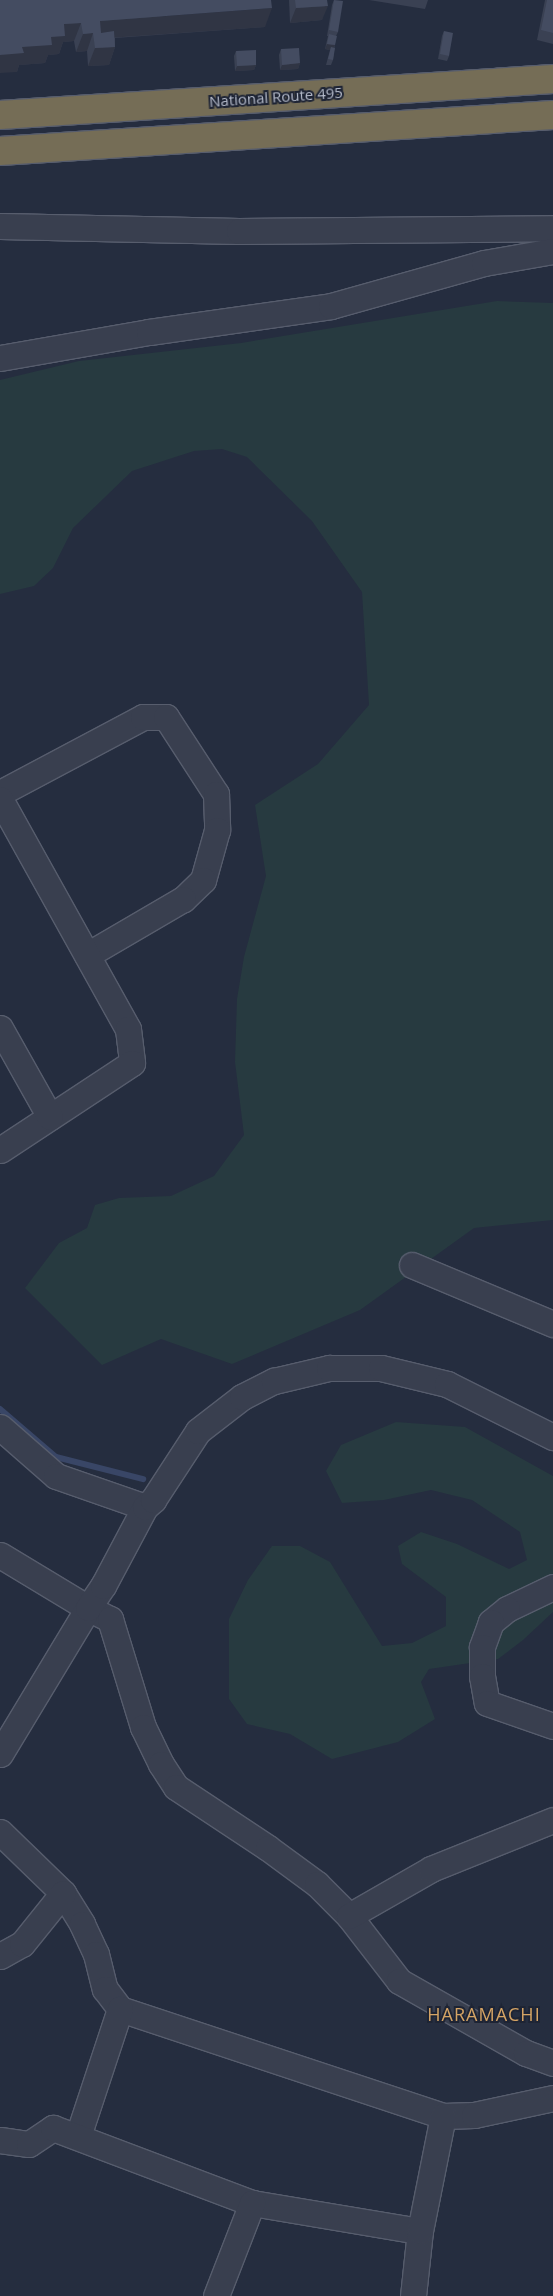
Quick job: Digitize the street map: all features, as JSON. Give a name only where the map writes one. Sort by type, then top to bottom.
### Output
[{"type":"highway","name":"National Route 495","points":[[0,115],[553,79]]},
{"type":"highway","points":[[0,151],[553,115]]},
{"type":"street","points":[[0,226],[239,231],[553,228]]},
{"type":"street","points":[[0,358],[149,332],[331,306],[484,263],[553,251]]},
{"type":"street","points":[[0,793],[143,717],[166,717],[216,794],[217,830],[203,880],[183,898],[87,955]]},
{"type":"street","points":[[0,799],[128,1029],[132,1062],[0,1150]]},
{"type":"street","points":[[0,1028],[50,1117]]},
{"type":"street","points":[[412,1265],[553,1324]]},
{"type":"street","points":[[0,1754],[103,1586],[145,1507],[153,1500],[198,1431],[242,1397],[274,1381],[329,1368],[381,1368],[447,1384],[553,1437]]},
{"type":"street","points":[[0,1427],[56,1476],[145,1507]]},
{"type":"street","points":[[0,1555],[88,1608],[110,1618],[143,1727],[161,1764],[176,1787],[268,1848],[317,1884],[349,1916],[399,1981],[526,2053],[553,2063]]},
{"type":"street","points":[[553,1587],[507,1609],[491,1622],[482,1647],[482,1676],[487,1703],[553,1726]]},
{"type":"street","points":[[349,1916],[431,1869],[553,1820]]},
{"type":"street","points":[[0,1832],[63,1893],[82,1924],[96,1954],[105,1990],[120,2009],[443,2116],[474,2115],[553,2098]]},
{"type":"street","points":[[0,1956],[22,1944],[63,1893]]},
{"type":"street","points":[[78,2136],[120,2009]]},
{"type":"street","points":[[414,2296],[420,2231],[443,2116]]},
{"type":"street","points":[[0,2140],[29,2144],[53,2128],[252,2203],[420,2231]]},
{"type":"street","points":[[216,2296],[252,2203]]},
{"type":"shaded area","points":[[497,301],[553,303],[553,1220],[474,1228],[360,1310],[232,1364],[161,1339],[102,1365],[25,1288],[59,1243],[87,1228],[95,1205],[119,1198],[171,1196],[214,1176],[244,1135],[235,1062],[237,999],[244,957],[266,876],[255,805],[318,764],[369,705],[362,592],[312,521],[247,457],[222,449],[194,451],[132,471],[73,528],[53,568],[34,586],[0,594],[0,380],[79,361],[241,343]]},
{"type":"shaded area","points":[[396,1422],[465,1427],[553,1476],[553,1612],[523,1640],[498,1659],[429,1669],[421,1682],[435,1719],[398,1742],[332,1759],[290,1734],[247,1724],[229,1699],[229,1619],[248,1580],[272,1546],[300,1546],[330,1562],[382,1646],[412,1643],[446,1626],[446,1597],[402,1564],[398,1546],[421,1532],[457,1544],[509,1569],[527,1560],[520,1532],[472,1500],[431,1490],[384,1500],[342,1503],[326,1471],[341,1445]]},
{"type":"building","points":[[0,0],[271,0],[272,8],[100,21],[101,33],[114,31],[115,47],[95,48],[93,33],[83,34],[81,23],[64,24],[65,36],[51,37],[52,45],[22,47],[24,53],[0,55]]},
{"type":"building","points":[[295,0],[327,0],[328,6],[296,8]]},
{"type":"building","points":[[334,0],[343,1],[338,32],[329,30]]},
{"type":"building","points":[[547,0],[553,0],[553,33],[541,30]]},
{"type":"building","points":[[444,31],[453,33],[449,56],[440,54]]},
{"type":"building","points":[[329,34],[337,36],[335,45],[327,44]]},
{"type":"building","points":[[331,47],[335,48],[333,60],[328,59]]},
{"type":"building","points":[[299,48],[300,63],[282,65],[281,49]]},
{"type":"building","points":[[256,50],[256,65],[237,66],[236,51]]},
{"type":"waterway","points":[[0,1409],[56,1457],[143,1479]]},
{"type":"district","name":"HARAMACHI","points":[[484,2014]]}]
